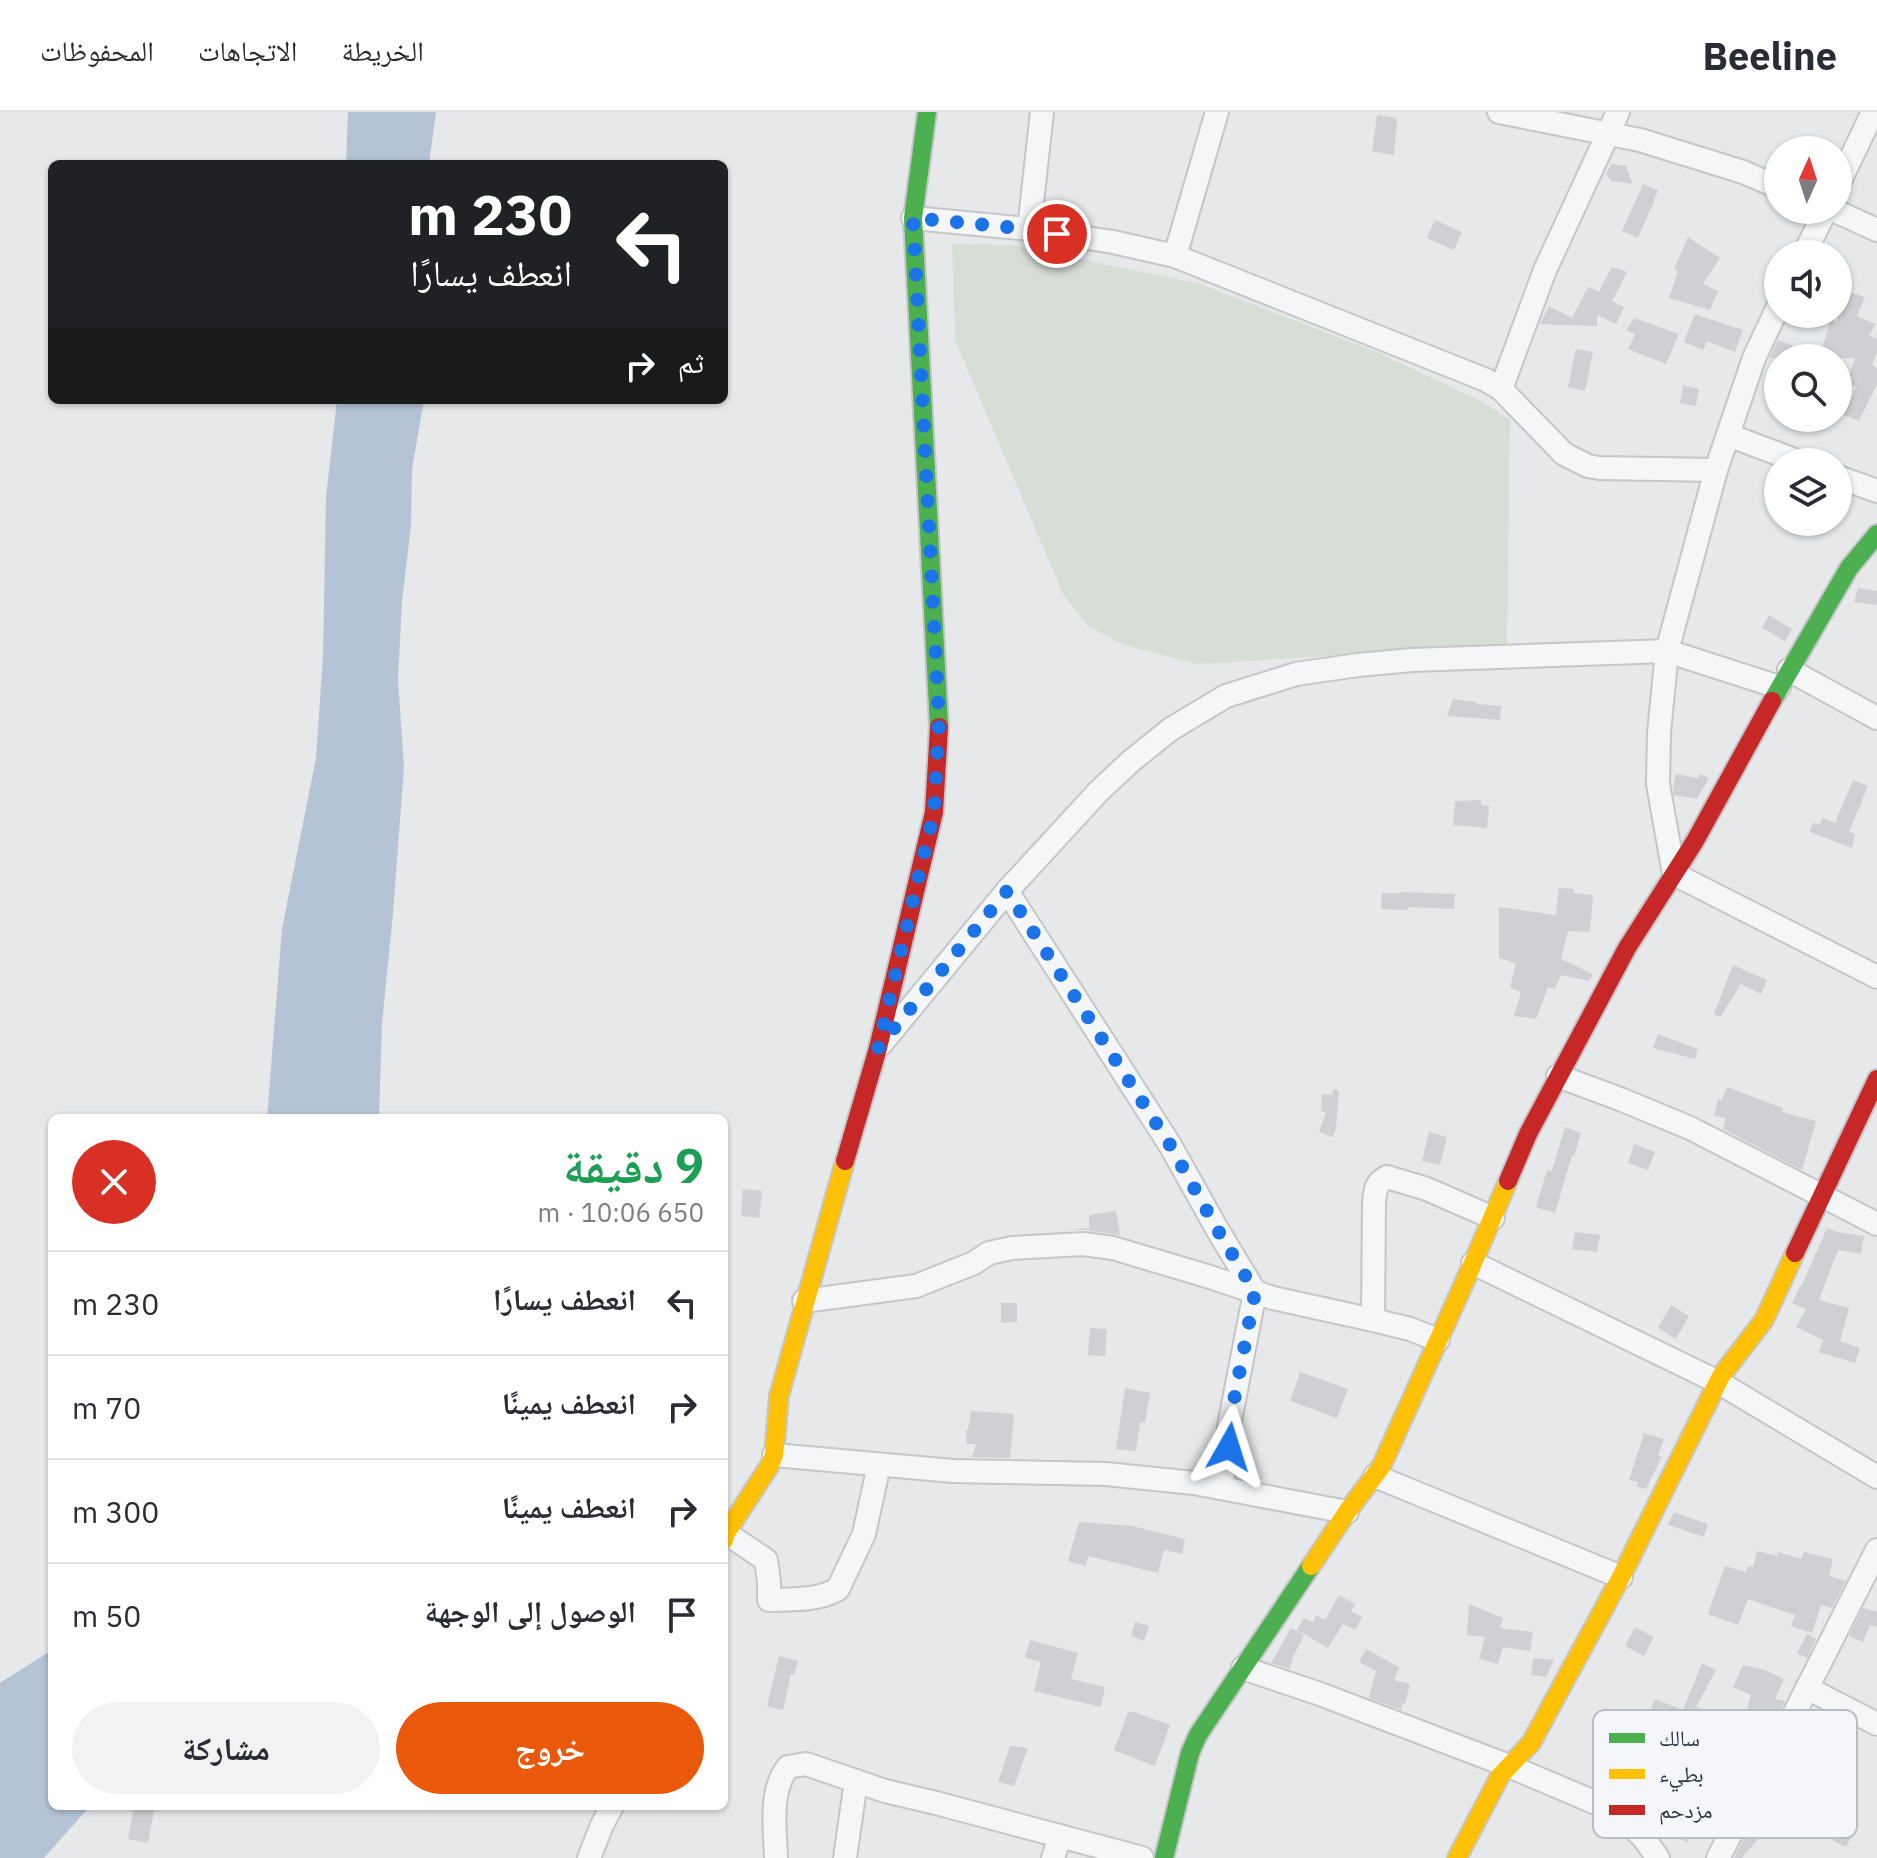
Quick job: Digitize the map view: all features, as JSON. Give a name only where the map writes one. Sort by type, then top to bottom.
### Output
[{"type":"street","points":[[728,1531],[774,1455],[779,1396],[878,1048],[934,812],[939,721],[913,218],[927,112]]},
{"type":"street","points":[[1029,229],[1042,112]]},
{"type":"street","points":[[1175,256],[1217,112]]},
{"type":"street","points":[[1499,112],[1640,140],[1764,181]]},
{"type":"street","points":[[1501,389],[1545,270],[1618,112]]},
{"type":"street","points":[[1852,156],[1873,112]]},
{"type":"street","points":[[913,218],[1029,229],[1113,242],[1175,256],[1486,380],[1501,389],[1564,454],[1588,466],[1716,470]]},
{"type":"street","points":[[1852,219],[1877,230]]},
{"type":"street","points":[[1674,874],[1658,784],[1659,733],[1667,651],[1716,470],[1754,358],[1768,328]]},
{"type":"street","points":[[1728,435],[1764,448]]},
{"type":"street","points":[[1852,482],[1877,491]]},
{"type":"street","points":[[1164,1858],[1190,1753],[1198,1735],[1347,1512],[1381,1467],[1528,1134],[1558,1076],[1627,948],[1701,830],[1849,568],[1877,534]]},
{"type":"street","points":[[878,1048],[1007,891],[1099,791],[1171,729],[1226,696],[1296,674],[1358,665],[1412,660],[1667,651],[1784,679],[1877,718]]},
{"type":"street","points":[[1674,874],[1877,977]]},
{"type":"street","points":[[1007,891],[1170,1145],[1255,1292],[1220,1488]]},
{"type":"street","points":[[1558,1076],[1690,1128],[1877,1224]]},
{"type":"street","points":[[1457,1858],[1500,1776],[1531,1743],[1621,1577],[1726,1367],[1764,1320],[1877,1079]]},
{"type":"street","points":[[1373,1320],[1374,1203],[1379,1181],[1387,1177],[1427,1189],[1493,1218]]},
{"type":"street","points":[[804,1301],[916,1286],[974,1263],[989,1253],[1012,1248],[1083,1244],[1113,1248],[1273,1298],[1410,1329],[1438,1340]]},
{"type":"street","points":[[1473,1263],[1718,1382],[1877,1477]]},
{"type":"street","points":[[774,1455],[953,1471],[1106,1474],[1194,1483],[1347,1512]]},
{"type":"street","points":[[728,1538],[766,1560],[769,1600],[821,1597],[831,1593],[838,1589],[864,1534],[879,1465]]},
{"type":"street","points":[[1375,1476],[1621,1577]]},
{"type":"street","points":[[1795,1710],[1877,1550]]},
{"type":"street","points":[[1243,1668],[1509,1766],[1593,1802]]},
{"type":"street","points":[[1807,1688],[1850,1710]]},
{"type":"street","points":[[1857,1714],[1877,1724]]},
{"type":"street","points":[[776,1858],[775,1800],[781,1776],[788,1767],[806,1764],[885,1791],[1142,1858]]},
{"type":"street","points":[[845,1858],[856,1781]]},
{"type":"street","points":[[589,1858],[610,1810]]},
{"type":"street","points":[[1053,1858],[1060,1836]]},
{"type":"street","points":[[1643,1838],[1658,1858]]},
{"type":"street","points":[[1718,1858],[1728,1838]]},
{"type":"shaded area","points":[[952,244],[1012,245],[1200,284],[1379,353],[1483,402],[1510,420],[1507,645],[1198,664],[1124,645],[1087,625],[1063,594],[955,340]]},
{"type":"water","points":[[348,112],[436,112],[430,160],[346,160]]},
{"type":"water","points":[[337,404],[423,404],[412,469],[411,525],[402,602],[398,679],[404,767],[382,1023],[379,1114],[267,1114],[282,929],[316,758],[323,656],[326,497]]},
{"type":"water","points":[[48,1653],[48,1810],[86,1810],[44,1858],[0,1858],[0,1683]]},
{"type":"building","points":[[1377,115],[1397,118],[1394,155],[1372,151]]},
{"type":"building","points":[[1612,164],[1626,166],[1633,184],[1611,181],[1606,173]]},
{"type":"building","points":[[1643,184],[1658,190],[1638,238],[1622,231]]},
{"type":"building","points":[[1435,220],[1462,232],[1454,250],[1427,238]]},
{"type":"building","points":[[1688,237],[1720,258],[1703,284],[1718,291],[1710,310],[1669,298],[1678,271],[1674,269]]},
{"type":"building","points":[[1611,268],[1627,272],[1612,301],[1624,307],[1616,324],[1597,315],[1597,326],[1540,324],[1549,306],[1572,318],[1588,287],[1599,292]]},
{"type":"building","points":[[1852,293],[1865,297],[1857,316],[1875,324],[1869,336],[1877,339],[1877,352],[1872,365],[1877,368],[1877,384],[1859,421],[1852,418],[1852,396],[1856,387],[1852,385],[1855,358],[1852,358],[1852,344],[1823,344],[1828,328],[1852,328]]},
{"type":"building","points":[[1695,314],[1743,330],[1735,352],[1707,341],[1703,350],[1684,342]]},
{"type":"building","points":[[1634,318],[1679,334],[1666,364],[1628,349],[1635,334],[1626,330]]},
{"type":"building","points":[[1576,349],[1593,352],[1585,391],[1568,387]]},
{"type":"building","points":[[1683,385],[1699,389],[1696,406],[1680,403]]},
{"type":"building","points":[[1858,588],[1877,591],[1877,605],[1854,602]]},
{"type":"building","points":[[1769,615],[1792,629],[1785,641],[1762,628]]},
{"type":"building","points":[[1453,699],[1501,706],[1500,720],[1447,716]]},
{"type":"building","points":[[1676,774],[1698,778],[1700,774],[1709,778],[1697,799],[1674,795]]},
{"type":"building","points":[[1853,780],[1868,786],[1849,832],[1855,834],[1852,848],[1810,832],[1813,823],[1820,824],[1822,818],[1835,823]]},
{"type":"building","points":[[1481,800],[1481,805],[1489,806],[1487,828],[1453,825],[1455,801]]},
{"type":"building","points":[[1559,888],[1593,895],[1590,932],[1568,931],[1561,959],[1593,974],[1589,981],[1561,975],[1555,989],[1548,987],[1536,1019],[1514,1016],[1521,992],[1510,988],[1516,963],[1499,958],[1499,907],[1556,915]]},
{"type":"building","points":[[1382,893],[1455,894],[1454,909],[1381,909]]},
{"type":"building","points":[[1733,965],[1767,980],[1761,994],[1741,984],[1720,1017],[1714,1014]]},
{"type":"building","points":[[1658,1034],[1698,1049],[1695,1059],[1653,1048]]},
{"type":"building","points":[[1727,1087],[1783,1108],[1782,1112],[1816,1121],[1802,1170],[1723,1129],[1726,1118],[1714,1116],[1718,1099],[1722,1100]]},
{"type":"building","points":[[1334,1089],[1339,1090],[1333,1137],[1319,1132],[1326,1112],[1321,1111],[1322,1094],[1332,1095]]},
{"type":"building","points":[[1565,1127],[1581,1133],[1555,1213],[1536,1207],[1547,1170],[1552,1171]]},
{"type":"building","points":[[1429,1132],[1447,1137],[1440,1165],[1422,1161]]},
{"type":"building","points":[[1634,1144],[1655,1152],[1648,1170],[1628,1163]]},
{"type":"building","points":[[743,1189],[762,1191],[759,1218],[741,1216]]},
{"type":"building","points":[[1116,1211],[1120,1235],[1075,1230],[1089,1228],[1089,1215]]},
{"type":"building","points":[[1827,1228],[1864,1236],[1861,1254],[1838,1250],[1819,1300],[1849,1308],[1840,1341],[1860,1348],[1855,1363],[1819,1352],[1823,1340],[1796,1327],[1806,1309],[1792,1303]]},
{"type":"building","points":[[1575,1232],[1600,1235],[1597,1252],[1572,1249]]},
{"type":"building","points":[[1001,1303],[1017,1303],[1017,1322],[1001,1323]]},
{"type":"building","points":[[1671,1305],[1689,1316],[1676,1339],[1658,1328]]},
{"type":"building","points":[[1090,1328],[1107,1329],[1105,1356],[1088,1355]]},
{"type":"building","points":[[1300,1372],[1348,1389],[1337,1418],[1290,1401]]},
{"type":"building","points":[[1125,1388],[1150,1393],[1145,1423],[1140,1422],[1136,1451],[1116,1449]]},
{"type":"building","points":[[971,1411],[1014,1414],[1010,1458],[972,1457],[976,1444],[967,1444],[966,1430]]},
{"type":"building","points":[[1644,1433],[1664,1439],[1658,1456],[1662,1457],[1646,1489],[1637,1487],[1638,1482],[1629,1480]]},
{"type":"building","points":[[1674,1512],[1708,1524],[1704,1537],[1668,1525]]},
{"type":"building","points":[[1079,1522],[1132,1526],[1185,1539],[1182,1554],[1164,1550],[1158,1573],[1088,1556],[1086,1566],[1068,1561]]},
{"type":"building","points":[[1757,1551],[1777,1556],[1778,1552],[1801,1559],[1804,1552],[1833,1559],[1829,1576],[1846,1581],[1832,1608],[1821,1605],[1812,1633],[1791,1626],[1795,1615],[1748,1599],[1738,1625],[1708,1614],[1725,1566],[1746,1572],[1748,1566],[1753,1567]]},
{"type":"building","points":[[1339,1595],[1355,1604],[1351,1611],[1362,1617],[1355,1630],[1343,1624],[1328,1648],[1297,1630],[1304,1618],[1313,1622],[1316,1615],[1325,1620]]},
{"type":"building","points":[[1469,1604],[1503,1618],[1500,1628],[1533,1632],[1530,1651],[1503,1647],[1498,1664],[1479,1659],[1485,1637],[1467,1635]]},
{"type":"building","points":[[1863,1608],[1877,1612],[1877,1627],[1870,1625],[1863,1642],[1849,1636]]},
{"type":"building","points":[[1135,1622],[1149,1626],[1144,1641],[1131,1636]]},
{"type":"building","points":[[1635,1627],[1654,1637],[1644,1656],[1625,1646]]},
{"type":"building","points":[[1291,1628],[1304,1635],[1290,1669],[1271,1663]]},
{"type":"building","points":[[1807,1634],[1816,1639],[1807,1658],[1797,1653]]},
{"type":"building","points":[[1030,1640],[1078,1653],[1071,1679],[1105,1687],[1101,1707],[1034,1691],[1041,1662],[1025,1658]]},
{"type":"building","points":[[1366,1649],[1399,1667],[1394,1680],[1410,1684],[1401,1710],[1369,1698],[1376,1671],[1359,1662]]},
{"type":"building","points":[[779,1656],[798,1661],[794,1675],[791,1674],[783,1710],[767,1706]]},
{"type":"building","points":[[1533,1658],[1554,1660],[1546,1677],[1531,1675]]},
{"type":"building","points":[[1702,1663],[1716,1670],[1696,1707],[1706,1710],[1683,1710]]},
{"type":"building","points":[[1743,1665],[1784,1679],[1775,1699],[1785,1701],[1780,1710],[1747,1710],[1751,1695],[1733,1687]]},
{"type":"building","points":[[1655,1699],[1683,1710],[1651,1710]]},
{"type":"building","points":[[1128,1712],[1170,1725],[1155,1766],[1114,1750]]},
{"type":"building","points":[[1010,1746],[1028,1748],[1014,1786],[998,1782]]},
{"type":"building","points":[[133,1810],[154,1810],[148,1843],[128,1839]]},
{"type":"building","points":[[1744,1838],[1759,1838],[1742,1858],[1734,1858]]},
{"type":"building","points":[[1828,1838],[1850,1838],[1846,1847]]},
{"type":"traffic: fast","points":[[927,112],[913,218],[939,727]]},
{"type":"traffic: fast","points":[[1772,701],[1849,568],[1877,534]]},
{"type":"traffic: fast","points":[[1164,1858],[1190,1753],[1198,1735],[1311,1566]]},
{"type":"traffic: slow","points":[[728,1530],[774,1455],[779,1396],[845,1161]]},
{"type":"traffic: slow","points":[[1311,1566],[1381,1467],[1508,1181]]},
{"type":"traffic: slow","points":[[1457,1858],[1500,1776],[1531,1743],[1621,1577],[1721,1376],[1764,1320],[1795,1253]]},
{"type":"traffic: jam","points":[[1508,1181],[1528,1134],[1627,948],[1695,841],[1772,701]]},
{"type":"traffic: jam","points":[[845,1161],[878,1048],[934,812],[939,727]]},
{"type":"traffic: jam","points":[[1795,1253],[1877,1079]]},
{"type":"route","points":[[1057,234],[913,218],[939,721],[934,812],[878,1048],[1007,891],[1170,1145],[1255,1292],[1229,1426],[1229,1447]]}]
